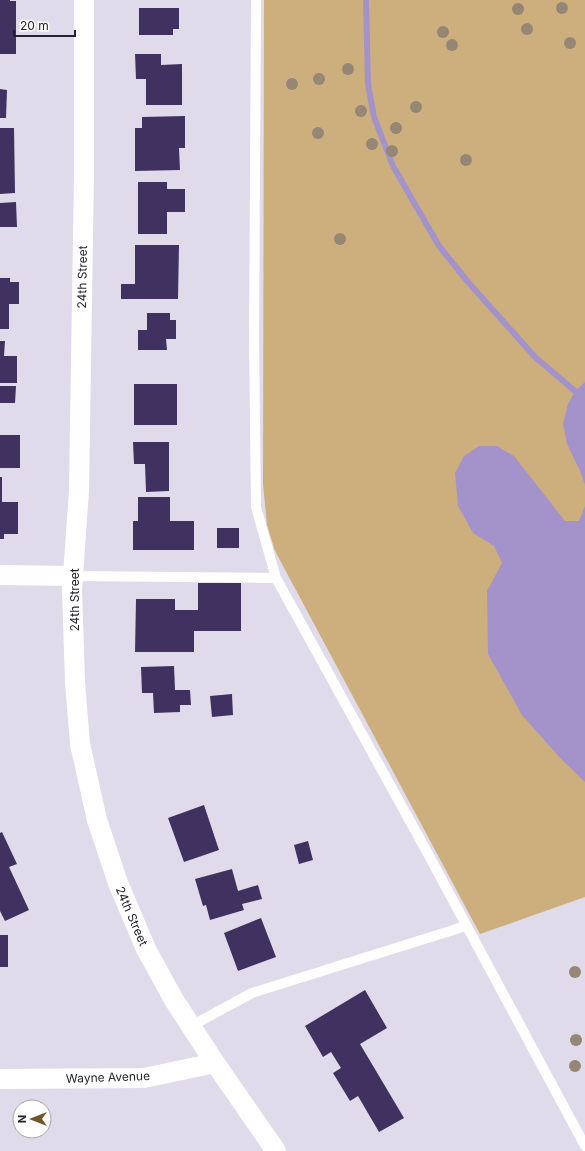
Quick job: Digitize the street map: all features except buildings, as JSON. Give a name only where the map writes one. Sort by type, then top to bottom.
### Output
[{"type":"street","name":"24th Street","points":[[84,0],[84,173],[79,483],[72,590],[75,682],[80,744],[97,820],[118,882],[146,949],[174,1000],[215,1063],[276,1151]]},
{"type":"street","points":[[0,575],[73,576]]},
{"type":"street","name":"Wayne Avenue","points":[[0,1079],[144,1078],[215,1063]]},
{"type":"lane","points":[[256,0],[254,339],[256,507],[276,578],[420,838],[585,1146]]},
{"type":"lane","points":[[73,576],[276,578]]},
{"type":"lane","points":[[191,1026],[252,993],[466,926]]},
{"type":"shaded area","points":[[264,0],[585,0],[585,897],[480,934],[275,551],[267,525],[263,484]]},
{"type":"shaded area","points":[[585,382],[585,485],[567,444],[563,424],[568,404],[575,391]]},
{"type":"shaded area","points":[[479,446],[497,446],[514,456],[565,521],[579,521],[585,506],[585,782],[560,758],[522,715],[488,654],[487,591],[502,563],[494,546],[473,533],[458,506],[455,473],[464,456]]},
{"type":"waterway","points":[[366,0],[368,84],[374,117],[393,166],[439,246],[468,282],[535,357],[575,391]]}]
